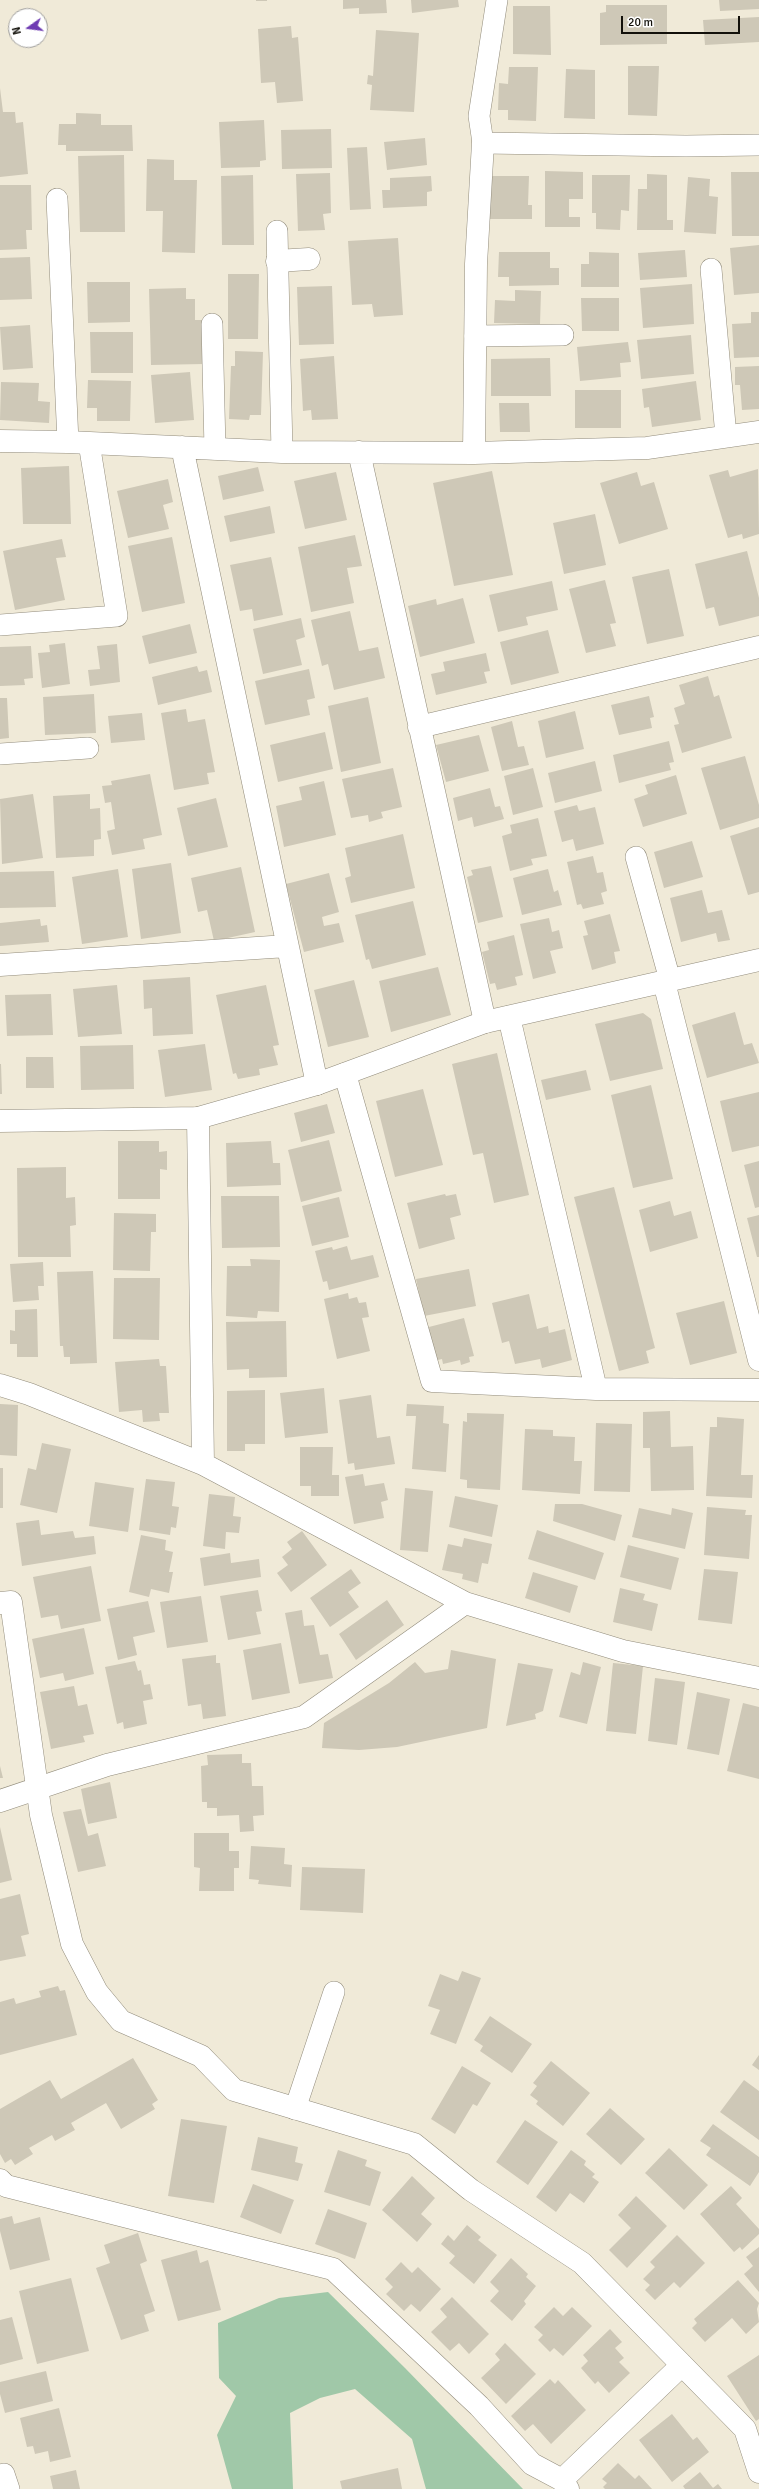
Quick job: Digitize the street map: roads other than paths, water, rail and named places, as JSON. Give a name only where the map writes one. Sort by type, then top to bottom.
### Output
[{"type":"street","points":[[474,453],[476,264],[483,143]]},
{"type":"street","points":[[277,261],[310,259]]},
{"type":"street","points":[[0,441],[79,442],[282,452],[474,453],[647,448],[759,432]]},
{"type":"street","points":[[182,447],[317,1084]]},
{"type":"street","points":[[359,452],[485,1022]]},
{"type":"street","points":[[419,727],[759,647]]},
{"type":"street","points":[[0,965],[287,946]]},
{"type":"street","points":[[0,1120],[198,1118],[317,1084],[485,1022],[759,960]]},
{"type":"street","points":[[667,981],[759,1360]]},
{"type":"street","points":[[510,1017],[596,1389]]},
{"type":"street","points":[[345,1074],[432,1381],[596,1389],[759,1390]]},
{"type":"street","points":[[198,1118],[203,1464]]},
{"type":"street","points":[[0,1385],[29,1394],[203,1464],[465,1603],[623,1651],[759,1678]]},
{"type":"street","points":[[0,1603],[11,1602],[41,1815],[72,1944],[96,1992],[121,2021],[201,2056],[234,2090],[414,2144],[471,2190],[582,2263],[745,2429],[759,2472]]},
{"type":"street","points":[[0,1801],[107,1765],[304,1717],[465,1603]]},
{"type":"street","points":[[0,2180],[6,2186],[333,2268],[479,2406],[532,2464],[565,2484],[682,2365]]},
{"type":"lane","points":[[497,0],[479,116],[483,143],[686,146],[759,145]]},
{"type":"lane","points":[[0,625],[117,616],[79,442],[57,199]]},
{"type":"lane","points":[[277,231],[282,452]]},
{"type":"lane","points":[[711,269],[726,436]]},
{"type":"lane","points":[[212,324],[215,449]]},
{"type":"lane","points":[[475,336],[563,335]]},
{"type":"lane","points":[[0,754],[88,748]]},
{"type":"lane","points":[[636,857],[667,981]]},
{"type":"lane","points":[[294,2109],[334,1992]]},
{"type":"lane","points":[[0,2476],[4,2474],[9,2489]]}]
